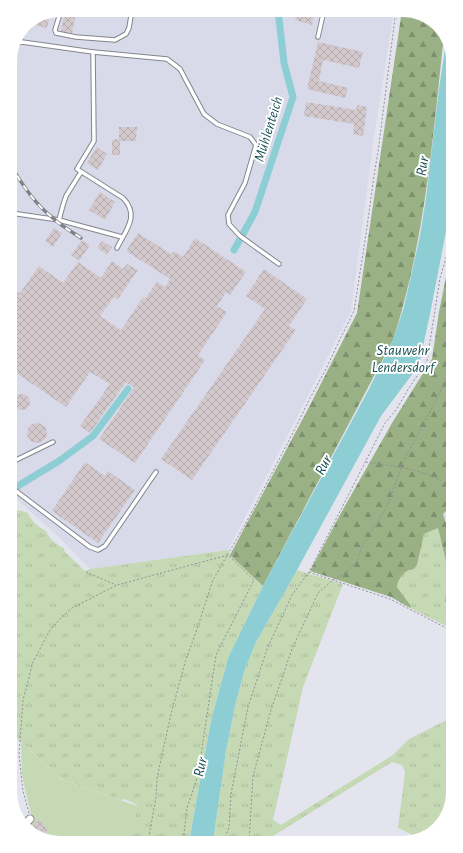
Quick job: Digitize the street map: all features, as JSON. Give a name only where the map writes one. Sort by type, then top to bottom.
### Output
[{"type":"lane","points":[[59,17],[56,33],[76,37],[115,40],[126,34],[129,28],[131,17]]},
{"type":"lane","points":[[318,37],[322,17]]},
{"type":"lane","points":[[20,43],[93,52],[167,59],[180,69],[204,114],[217,124],[250,137],[256,145],[245,183],[228,215],[229,224],[240,236],[279,264]]},
{"type":"lane","points":[[93,52],[94,141],[77,170],[123,198],[128,204],[131,212],[130,221],[117,248]]},
{"type":"lane","points":[[59,220],[62,205],[66,196],[81,172]]},
{"type":"lane","points":[[17,214],[59,220],[122,237]]},
{"type":"lane","points":[[17,460],[53,442]]},
{"type":"lane","points":[[17,492],[90,548],[98,550],[105,546],[156,472]]},
{"type":"path","points":[[149,836],[156,797],[157,778],[171,714],[186,659],[213,580],[247,521],[327,367],[354,311],[378,152],[395,17]]},
{"type":"path","points":[[226,836],[229,826],[231,794],[243,728],[248,707],[267,649],[292,595],[309,572],[385,423],[396,410],[427,361],[440,278],[446,258]]},
{"type":"path","points":[[249,836],[253,776],[271,710],[292,649],[318,593],[333,580],[345,573],[357,561],[363,544],[388,505],[403,462],[438,397],[446,377]]},
{"type":"path","points":[[365,462],[418,471],[441,481]]},
{"type":"path","points":[[30,819],[20,773],[19,753],[23,700],[33,662],[50,630],[72,608],[117,585],[228,555]]},
{"type":"path","points":[[184,836],[187,808],[198,775],[216,655],[254,580],[228,555]]},
{"type":"path","points":[[86,572],[117,585]]},
{"type":"path","points":[[309,572],[390,598],[446,628]]},
{"type":"shaded area","points":[[60,17],[393,17],[373,144],[351,311],[228,550],[90,569],[60,538],[17,499],[17,57],[21,41],[38,23],[43,20]]},
{"type":"shaded area","points":[[446,511],[446,523],[443,514]]},
{"type":"green space","points":[[401,17],[414,18],[429,26],[443,43],[426,188],[413,265],[404,303],[393,340],[263,586],[230,555],[307,411],[357,313]]},
{"type":"green space","points":[[446,277],[446,511],[443,514],[446,523],[446,561],[438,528],[424,534],[417,565],[414,569],[405,572],[397,587],[411,606],[410,608],[391,597],[310,571],[392,423],[432,359]]},
{"type":"green space","points":[[17,510],[28,513],[31,519],[46,531],[56,544],[64,548],[65,552],[85,571],[90,569],[228,550],[230,555],[263,586],[228,658],[211,721],[190,836],[130,836],[137,805],[125,799],[121,800],[61,779],[17,738]]},
{"type":"green space","points":[[438,528],[446,561],[446,626],[410,608],[411,606],[397,587],[403,574],[414,569],[417,565],[424,534]]},
{"type":"green space","points":[[297,570],[343,584],[303,687],[273,820],[281,825],[393,755],[409,739],[446,720],[445,801],[439,817],[429,827],[420,833],[413,835],[398,828],[405,772],[402,765],[392,762],[273,836],[214,836],[226,751],[235,706],[244,672],[256,642]]},
{"type":"green space","points":[[21,742],[61,779],[137,806],[130,836],[57,836],[46,834],[38,830],[30,823],[33,821],[22,775]]},
{"type":"water","name":"Stauwehr Lendersdorf","points":[[445,50],[446,60],[446,231],[419,365],[381,416],[256,642],[244,672],[235,706],[226,751],[214,836],[190,836],[211,721],[228,658],[263,586],[369,389],[393,340],[404,307],[420,236]]},
{"type":"building","points":[[64,17],[75,17],[72,33],[61,31]]},
{"type":"building","points":[[296,17],[314,17],[312,25],[295,20]]},
{"type":"building","points":[[49,19],[47,28],[35,25],[43,20]]},
{"type":"building","points":[[318,42],[363,52],[359,68],[323,60],[319,81],[348,88],[345,98],[307,89]]},
{"type":"building","points":[[306,102],[356,110],[357,105],[367,107],[363,136],[353,134],[354,124],[304,116]]},
{"type":"building","points":[[119,127],[137,127],[136,141],[120,141],[120,155],[112,155],[112,140],[119,139]]},
{"type":"building","points":[[97,147],[107,154],[98,170],[87,163]]},
{"type":"building","points":[[100,192],[115,202],[105,220],[89,210]]},
{"type":"building","points":[[54,228],[62,233],[53,247],[45,241]]},
{"type":"building","points":[[138,233],[171,254],[174,251],[183,257],[195,238],[246,272],[230,295],[226,292],[217,306],[227,312],[198,355],[205,360],[135,463],[99,439],[134,388],[126,382],[90,433],[80,426],[110,384],[90,372],[66,407],[17,373],[17,291],[20,293],[39,266],[63,283],[78,262],[101,278],[112,261],[123,269],[127,264],[138,270],[118,299],[114,297],[100,316],[121,330],[143,297],[145,299],[157,282],[165,287],[170,279],[126,251]]},
{"type":"building","points":[[82,240],[90,245],[79,261],[71,255]]},
{"type":"building","points":[[102,241],[112,247],[107,254],[97,248]]},
{"type":"building","points":[[264,269],[307,299],[289,326],[296,330],[192,480],[161,459],[265,309],[246,296]]},
{"type":"building","points":[[22,394],[28,396],[30,402],[28,408],[22,410],[17,408],[17,396]]},
{"type":"building","points":[[37,423],[44,426],[47,433],[44,440],[37,443],[30,440],[27,433],[30,426]]},
{"type":"building","points":[[85,462],[105,476],[108,471],[135,490],[98,543],[52,511]]},
{"type":"building","points":[[39,819],[48,830],[44,833],[32,826]]},
{"type":"waterway","name":"Mühlenteich","points":[[234,250],[255,212],[293,97],[284,63],[279,17]]},
{"type":"waterway","name":"Mühlenteich","points":[[17,487],[59,461],[93,436],[128,389]]},
{"type":"railway","points":[[17,175],[24,187],[46,213],[59,224],[81,238]]},
{"type":"water label","name":"Rur","points":[[422,166]]},
{"type":"water label","name":"Rur","points":[[323,465]]},
{"type":"water label","name":"Rur","points":[[200,767]]}]
